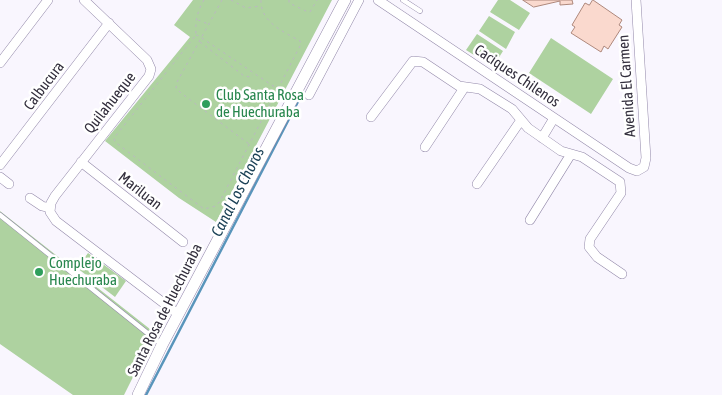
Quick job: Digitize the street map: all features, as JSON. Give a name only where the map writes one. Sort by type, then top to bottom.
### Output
[{"type":"street","points":[[0,63],[48,0]]},
{"type":"street","name":"Quilahueque","points":[[50,208],[55,196],[149,76],[151,69],[148,60],[84,0]]},
{"type":"street","name":"Santa Rosa de Huechuraba","points":[[138,395],[178,314],[345,0]]},
{"type":"street","points":[[309,95],[359,0]]},
{"type":"street","name":"Caciques Chilenos","points":[[378,0],[629,168],[641,170]]},
{"type":"street","name":"Avenida El Carmen","points":[[636,0],[646,158],[641,170]]},
{"type":"street","name":"Calbucura","points":[[0,165],[109,23]]},
{"type":"street","points":[[371,118],[413,61],[423,62],[464,88],[480,89],[512,109],[528,128],[561,151],[582,157],[620,182],[621,193],[590,239],[589,247],[597,257],[622,274]]},
{"type":"street","points":[[424,147],[464,88]]},
{"type":"street","points":[[542,138],[554,118]]},
{"type":"street","points":[[477,184],[521,120]]},
{"type":"street","points":[[530,220],[571,154]]},
{"type":"street","name":"Mariluan","points":[[81,162],[183,242]]},
{"type":"street","points":[[0,176],[9,184]]},
{"type":"street","points":[[30,198],[42,206],[50,208],[51,215],[56,221],[178,314]]},
{"type":"lane","points":[[403,0],[412,2],[420,12]]},
{"type":"lane","points":[[0,215],[162,345]]},
{"type":"path","points":[[204,0],[197,12],[196,35],[114,138],[115,142],[204,209],[216,206],[301,44],[300,41],[270,23],[261,6],[261,0]]},
{"type":"path","points":[[222,0],[177,82],[176,88],[249,145]]},
{"type":"path","points":[[231,0],[246,8],[261,6]]},
{"type":"path","points":[[289,0],[289,3],[310,12],[316,0]]},
{"type":"path","points":[[198,19],[209,24]]},
{"type":"path","points":[[196,35],[273,86],[280,87]]},
{"type":"path","points":[[199,42],[244,76],[250,77],[255,74]]},
{"type":"green space","name":"Club Santa Rosa de Huechuraba","points":[[193,0],[332,0],[216,222],[179,198],[105,141],[190,37],[174,25]]},
{"type":"green space","points":[[498,0],[510,0],[530,13],[519,30],[490,12]]},
{"type":"green space","points":[[489,16],[515,32],[506,49],[479,31]]},
{"type":"green space","points":[[477,34],[503,51],[493,67],[466,50]]},
{"type":"green space","points":[[551,38],[613,79],[591,114],[529,73]]},
{"type":"green space","name":"Complejo Huechuraba","points":[[0,211],[155,333],[124,395],[73,395],[0,344]]},
{"type":"green space","points":[[88,253],[126,281],[115,297],[77,268]]},
{"type":"building","points":[[523,0],[572,0],[573,4],[560,5],[560,1],[534,7]]},
{"type":"building","points":[[593,0],[622,20],[619,25],[622,27],[608,49],[604,46],[601,52],[571,33],[575,27],[572,25],[585,3],[589,5]]},
{"type":"waterway","name":"Canal Los Choros","points":[[146,395],[303,92]]},
{"type":"place","name":"Club Santa Rosa de Huechuraba","points":[[206,104]]},
{"type":"place","name":"Complejo Huechuraba","points":[[39,272]]}]
